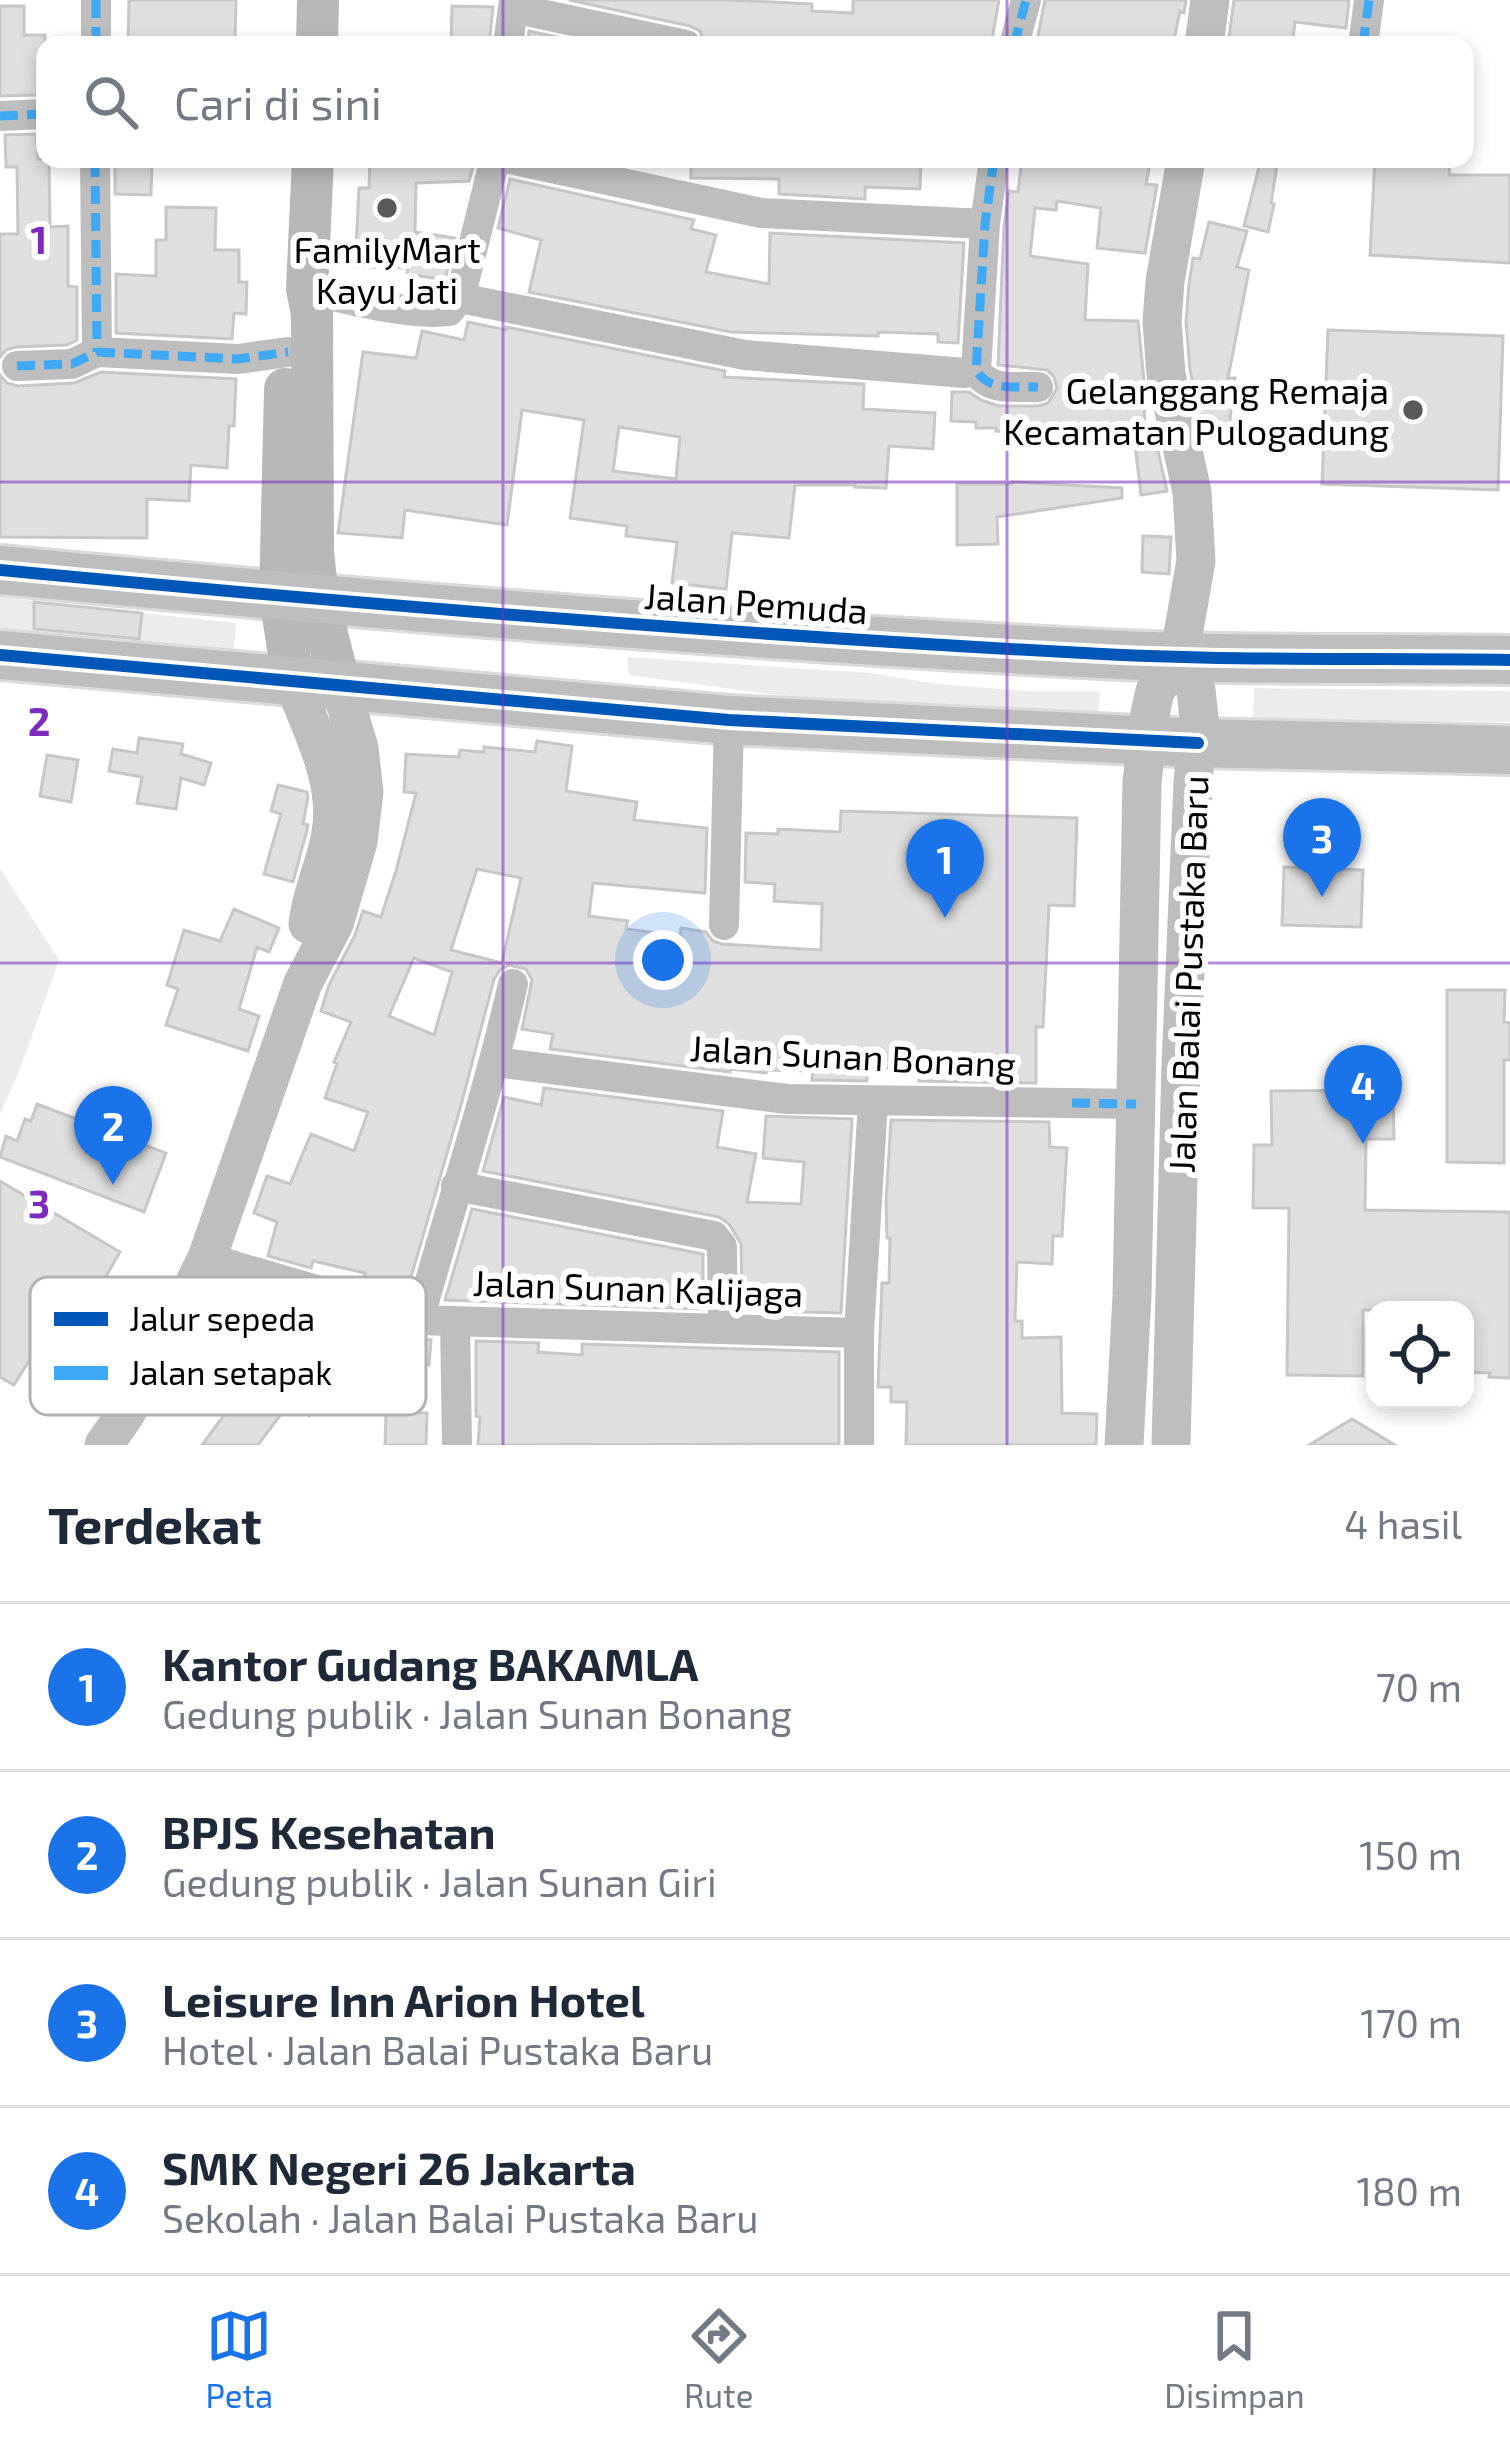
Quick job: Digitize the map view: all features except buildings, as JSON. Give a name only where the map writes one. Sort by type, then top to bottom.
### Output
[{"type":"main road","points":[[317,36],[319,0]]},
{"type":"main road","points":[[292,681],[299,598],[313,542],[312,314],[307,289],[313,168]]},
{"type":"main road","points":[[307,289],[288,352],[283,430],[299,598],[340,685]]},
{"type":"main road","name":"Jalan Pemuda","points":[[0,570],[892,643],[1179,656],[1510,661]]},
{"type":"main road","points":[[0,655],[729,720],[1198,743],[1510,750]]},
{"type":"street","points":[[96,0],[96,36]]},
{"type":"street","points":[[1017,36],[1027,0]]},
{"type":"street","points":[[1205,36],[1210,0]]},
{"type":"street","points":[[1364,36],[1369,0]]},
{"type":"street","points":[[509,36],[513,4],[648,36]]},
{"type":"street","points":[[0,116],[36,114]]},
{"type":"street","points":[[94,168],[97,352]]},
{"type":"street","points":[[307,289],[338,298],[449,311],[460,298],[492,168]]},
{"type":"street","points":[[552,168],[761,213],[985,224]]},
{"type":"street","points":[[993,168],[976,370],[985,383],[994,386],[1038,387]]},
{"type":"street","points":[[1179,656],[1196,561],[1192,492],[1166,374],[1162,322],[1184,168]]},
{"type":"street","points":[[460,298],[745,356],[965,373],[976,370]]},
{"type":"street","points":[[17,366],[72,364],[97,352],[238,359],[288,352]]},
{"type":"street","name":"Jalan Balai Pustaka Baru","points":[[1124,1445],[1132,1296],[1142,782],[1155,691],[1179,656],[1196,690],[1199,718],[1181,1065],[1171,1445]]},
{"type":"street","points":[[292,681],[326,767],[333,800],[331,833],[309,914],[303,983]]},
{"type":"street","points":[[199,1277],[303,983],[334,925],[358,842],[364,792],[359,748],[340,685]]},
{"type":"street","points":[[724,925],[729,720]]},
{"type":"street","points":[[426,1295],[495,1062],[513,984]]},
{"type":"street","name":"Jalan Sunan Bonang","points":[[495,1062],[738,1094],[873,1101],[1136,1103]]},
{"type":"street","points":[[859,1445],[859,1333],[873,1101]]},
{"type":"street","points":[[456,1186],[714,1236],[722,1246],[723,1328]]},
{"type":"street","name":"Jalan Sunan Kalijaga","points":[[208,1258],[264,1277]]},
{"type":"street","points":[[1132,1296],[1176,1296]]},
{"type":"street","name":"Jalan Sunan Kalijaga","points":[[426,1320],[859,1333]]},
{"type":"street","points":[[455,1321],[457,1445]]},
{"type":"street","points":[[104,1445],[123,1415]]},
{"type":"shaded area","points":[[0,597],[34,601],[34,632],[0,628]]},
{"type":"shaded area","points":[[142,613],[236,623],[234,651],[139,643]]},
{"type":"shaded area","points":[[627,657],[870,673],[1029,691],[1100,691],[1098,714],[785,696],[629,675]]},
{"type":"shaded area","points":[[1254,688],[1510,691],[1510,722],[1253,718]]},
{"type":"shaded area","points":[[0,868],[59,960],[0,1114]]},
{"type":"marked path","points":[[96,0],[96,36]]},
{"type":"marked path","points":[[1016,36],[1026,0]]},
{"type":"marked path","points":[[1364,36],[1369,0]]},
{"type":"marked path","points":[[0,116],[36,114]]},
{"type":"marked path","points":[[95,168],[97,352]]},
{"type":"marked path","points":[[993,168],[976,370],[995,385],[1038,387]]},
{"type":"marked path","points":[[97,352],[238,359],[288,352]]},
{"type":"marked path","points":[[17,366],[72,364],[97,352]]},
{"type":"marked path","points":[[1072,1103],[1136,1104]]},
{"type":"cycle path","points":[[0,570],[551,618],[964,646],[1204,658],[1510,660]]},
{"type":"cycle path","points":[[0,655],[729,720],[1198,743]]},
{"type":"place","name":"FamilyMart Kayu Jati","points":[[387,208]]},
{"type":"place","name":"Gelanggang Remaja Kecamatan Pulogadung","points":[[1413,410]]},
{"type":"place","name":"Leisure Inn Arion Hotel","points":[[1322,897]]},
{"type":"place","name":"Kantor Gudang BAKAMLA","points":[[945,918]]},
{"type":"place","name":"SMK Negeri 26 Jakarta","points":[[1363,1144]]},
{"type":"place","name":"BPJS Kesehatan","points":[[113,1185]]}]
